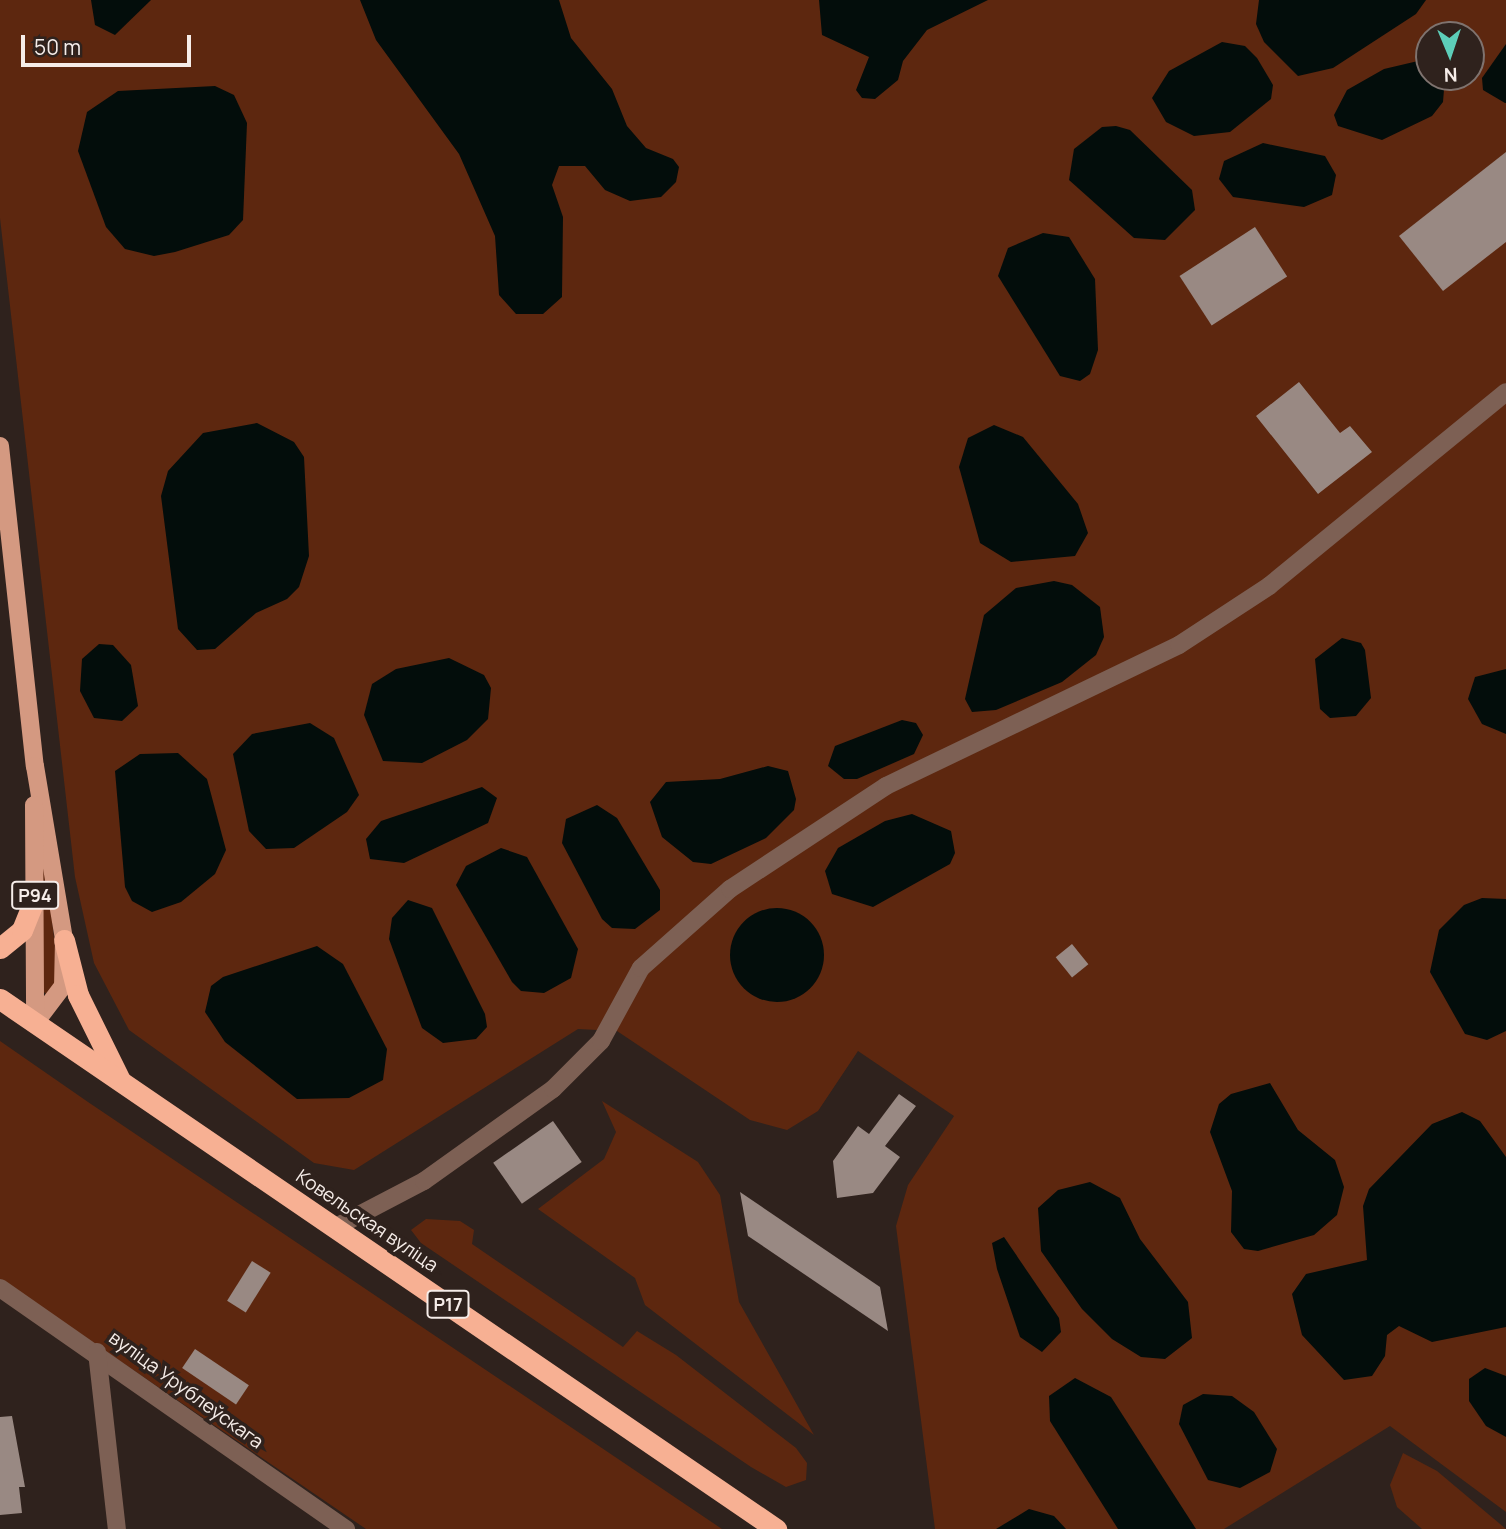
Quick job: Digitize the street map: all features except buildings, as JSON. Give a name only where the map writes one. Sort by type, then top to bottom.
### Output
[{"type":"highway","name":"Р94","points":[[0,948],[22,930],[35,898]]},
{"type":"highway","name":"Р94","points":[[64,940],[78,995],[120,1080]]},
{"type":"highway","name":"Ковельская вуліца","points":[[0,999],[776,1529]]},
{"type":"main road","name":"Р94","points":[[0,446],[34,766],[64,940],[63,986],[35,1023]]},
{"type":"main road","name":"Р94","points":[[34,766],[35,1023]]},
{"type":"street","points":[[336,1227],[424,1181],[553,1089],[601,1041],[641,968],[730,889],[897,780],[1178,645],[1269,586],[1506,392]]},
{"type":"street","name":"вуліца Урублеўскага","points":[[0,1288],[97,1352],[346,1529]]},
{"type":"street","points":[[97,1352],[117,1529]]},
{"type":"shaded area","points":[[0,0],[1506,0],[1506,1512],[1390,1426],[1224,1529],[935,1529],[896,1226],[908,1185],[954,1116],[858,1051],[818,1111],[787,1130],[750,1120],[617,1031],[578,1029],[354,1170],[314,1163],[129,1030],[94,963],[75,877],[0,218]]},
{"type":"shaded area","points":[[91,0],[151,0],[115,35],[95,25]]},
{"type":"shaded area","points":[[360,0],[559,0],[571,38],[612,89],[627,126],[646,148],[673,159],[679,167],[676,182],[661,197],[630,201],[605,190],[585,166],[559,166],[552,185],[563,217],[562,297],[543,314],[516,314],[499,295],[495,236],[459,154],[376,40]]},
{"type":"shaded area","points":[[819,0],[988,0],[927,30],[903,61],[898,80],[875,99],[862,98],[856,90],[869,57],[822,35]]},
{"type":"shaded area","points":[[1259,0],[1426,0],[1416,14],[1333,68],[1298,76],[1264,42],[1256,24]]},
{"type":"shaded area","points":[[1222,42],[1245,46],[1257,58],[1273,85],[1271,99],[1230,132],[1194,136],[1166,122],[1152,98],[1169,71]]},
{"type":"shaded area","points":[[1506,44],[1506,103],[1485,91],[1485,74]]},
{"type":"shaded area","points":[[1415,62],[1415,91],[1444,91],[1443,102],[1432,116],[1382,140],[1338,126],[1334,115],[1347,90],[1384,69]]},
{"type":"shaded area","points":[[215,86],[234,95],[247,123],[243,220],[229,235],[175,252],[154,256],[125,249],[106,227],[78,151],[87,112],[118,91]]},
{"type":"shaded area","points":[[1116,126],[1130,130],[1192,190],[1195,210],[1165,240],[1134,238],[1069,180],[1074,149],[1102,127]]},
{"type":"shaded area","points":[[1263,143],[1325,156],[1336,175],[1332,195],[1304,207],[1233,197],[1219,179],[1224,161]]},
{"type":"shaded area","points":[[1043,233],[1069,237],[1095,279],[1098,350],[1090,374],[1080,381],[1060,376],[998,276],[1008,248]]},
{"type":"shaded area","points":[[257,423],[294,442],[304,457],[309,556],[299,587],[287,599],[256,613],[215,649],[197,650],[178,629],[161,496],[168,471],[203,433]]},
{"type":"shaded area","points":[[994,425],[1023,437],[1078,504],[1088,533],[1075,556],[1011,562],[980,543],[959,467],[968,438]]},
{"type":"shaded area","points":[[1054,581],[1072,585],[1100,607],[1104,637],[1096,655],[1062,682],[996,710],[972,712],[965,699],[984,615],[1016,588]]},
{"type":"shaded area","points":[[1342,638],[1361,643],[1365,650],[1371,698],[1356,716],[1330,718],[1320,709],[1315,659]]},
{"type":"shaded area","points":[[99,644],[113,645],[131,665],[138,706],[122,721],[94,718],[80,691],[82,659]]},
{"type":"shaded area","points":[[449,658],[484,675],[491,688],[488,719],[467,740],[422,763],[383,761],[364,715],[372,684],[396,669]]},
{"type":"shaded area","points":[[1506,669],[1506,734],[1482,724],[1468,699],[1475,677]]},
{"type":"shaded area","points":[[902,720],[916,723],[923,735],[914,754],[857,779],[844,779],[828,766],[835,746]]},
{"type":"shaded area","points":[[310,723],[334,738],[359,795],[347,812],[294,848],[266,849],[249,831],[233,754],[252,734]]},
{"type":"shaded area","points":[[178,753],[207,779],[226,850],[215,874],[181,902],[152,912],[132,901],[125,887],[115,771],[140,754]]},
{"type":"shaded area","points":[[768,766],[788,771],[796,799],[794,810],[766,838],[711,864],[693,862],[662,837],[650,802],[666,782],[720,779]]},
{"type":"shaded area","points":[[482,787],[497,798],[488,823],[404,863],[370,859],[366,839],[381,821]]},
{"type":"shaded area","points":[[597,805],[617,818],[660,890],[660,910],[635,929],[612,928],[602,919],[562,843],[566,819]]},
{"type":"shaded area","points":[[912,814],[951,831],[955,853],[950,864],[873,907],[832,894],[825,871],[838,848],[885,821]]},
{"type":"shaded area","points":[[41,818],[58,975],[48,996],[43,991]]},
{"type":"shaded area","points":[[501,848],[527,857],[578,949],[571,978],[544,993],[521,991],[512,982],[456,885],[466,866]]},
{"type":"shaded area","points":[[1482,898],[1506,899],[1506,1031],[1487,1040],[1465,1034],[1430,972],[1439,930],[1464,905]]},
{"type":"shaded area","points":[[408,900],[432,908],[485,1014],[487,1027],[476,1039],[443,1043],[422,1028],[389,939],[392,918]]},
{"type":"shaded area","points":[[777,908],[795,911],[810,922],[821,937],[824,955],[821,973],[810,988],[795,999],[777,1002],[759,999],[744,988],[733,973],[730,955],[733,937],[744,922],[759,911]]},
{"type":"shaded area","points":[[317,946],[343,964],[387,1049],[383,1080],[349,1098],[297,1099],[225,1042],[205,1012],[211,986],[223,977]]},
{"type":"shaded area","points":[[0,1041],[722,1529],[366,1529],[0,1279]]},
{"type":"shaded area","points":[[1270,1083],[1298,1130],[1335,1160],[1344,1187],[1337,1215],[1314,1235],[1258,1251],[1244,1249],[1231,1232],[1232,1191],[1210,1132],[1219,1104],[1231,1094]]},
{"type":"shaded area","points":[[602,1101],[698,1162],[720,1195],[739,1302],[814,1435],[645,1305],[635,1278],[538,1209],[604,1159],[616,1132]]},
{"type":"shaded area","points":[[1462,1112],[1480,1121],[1506,1157],[1506,1327],[1432,1342],[1399,1326],[1387,1335],[1385,1356],[1372,1376],[1344,1380],[1302,1335],[1292,1294],[1306,1274],[1367,1260],[1363,1206],[1369,1189],[1432,1124]]},
{"type":"shaded area","points":[[1090,1182],[1120,1198],[1140,1239],[1188,1302],[1192,1338],[1165,1359],[1141,1357],[1112,1339],[1082,1309],[1041,1251],[1038,1208],[1058,1190]]},
{"type":"shaded area","points":[[426,1219],[460,1221],[474,1230],[472,1244],[623,1347],[637,1331],[676,1355],[796,1448],[807,1463],[806,1480],[786,1487],[751,1467],[421,1243],[411,1230]]},
{"type":"shaded area","points":[[1004,1237],[1059,1318],[1061,1332],[1042,1352],[1020,1337],[997,1269],[992,1243]]},
{"type":"shaded area","points":[[1485,1368],[1506,1376],[1506,1437],[1486,1426],[1469,1401],[1469,1379]]},
{"type":"shaded area","points":[[1075,1378],[1111,1397],[1196,1529],[1118,1529],[1050,1421],[1049,1396]]},
{"type":"shaded area","points":[[1203,1394],[1232,1396],[1254,1412],[1277,1449],[1270,1472],[1240,1488],[1208,1480],[1179,1424],[1183,1405]]},
{"type":"shaded area","points":[[1403,1453],[1437,1471],[1506,1529],[1422,1529],[1397,1507],[1390,1485]]},
{"type":"shaded area","points":[[1029,1509],[1054,1516],[1066,1529],[996,1529]]}]
